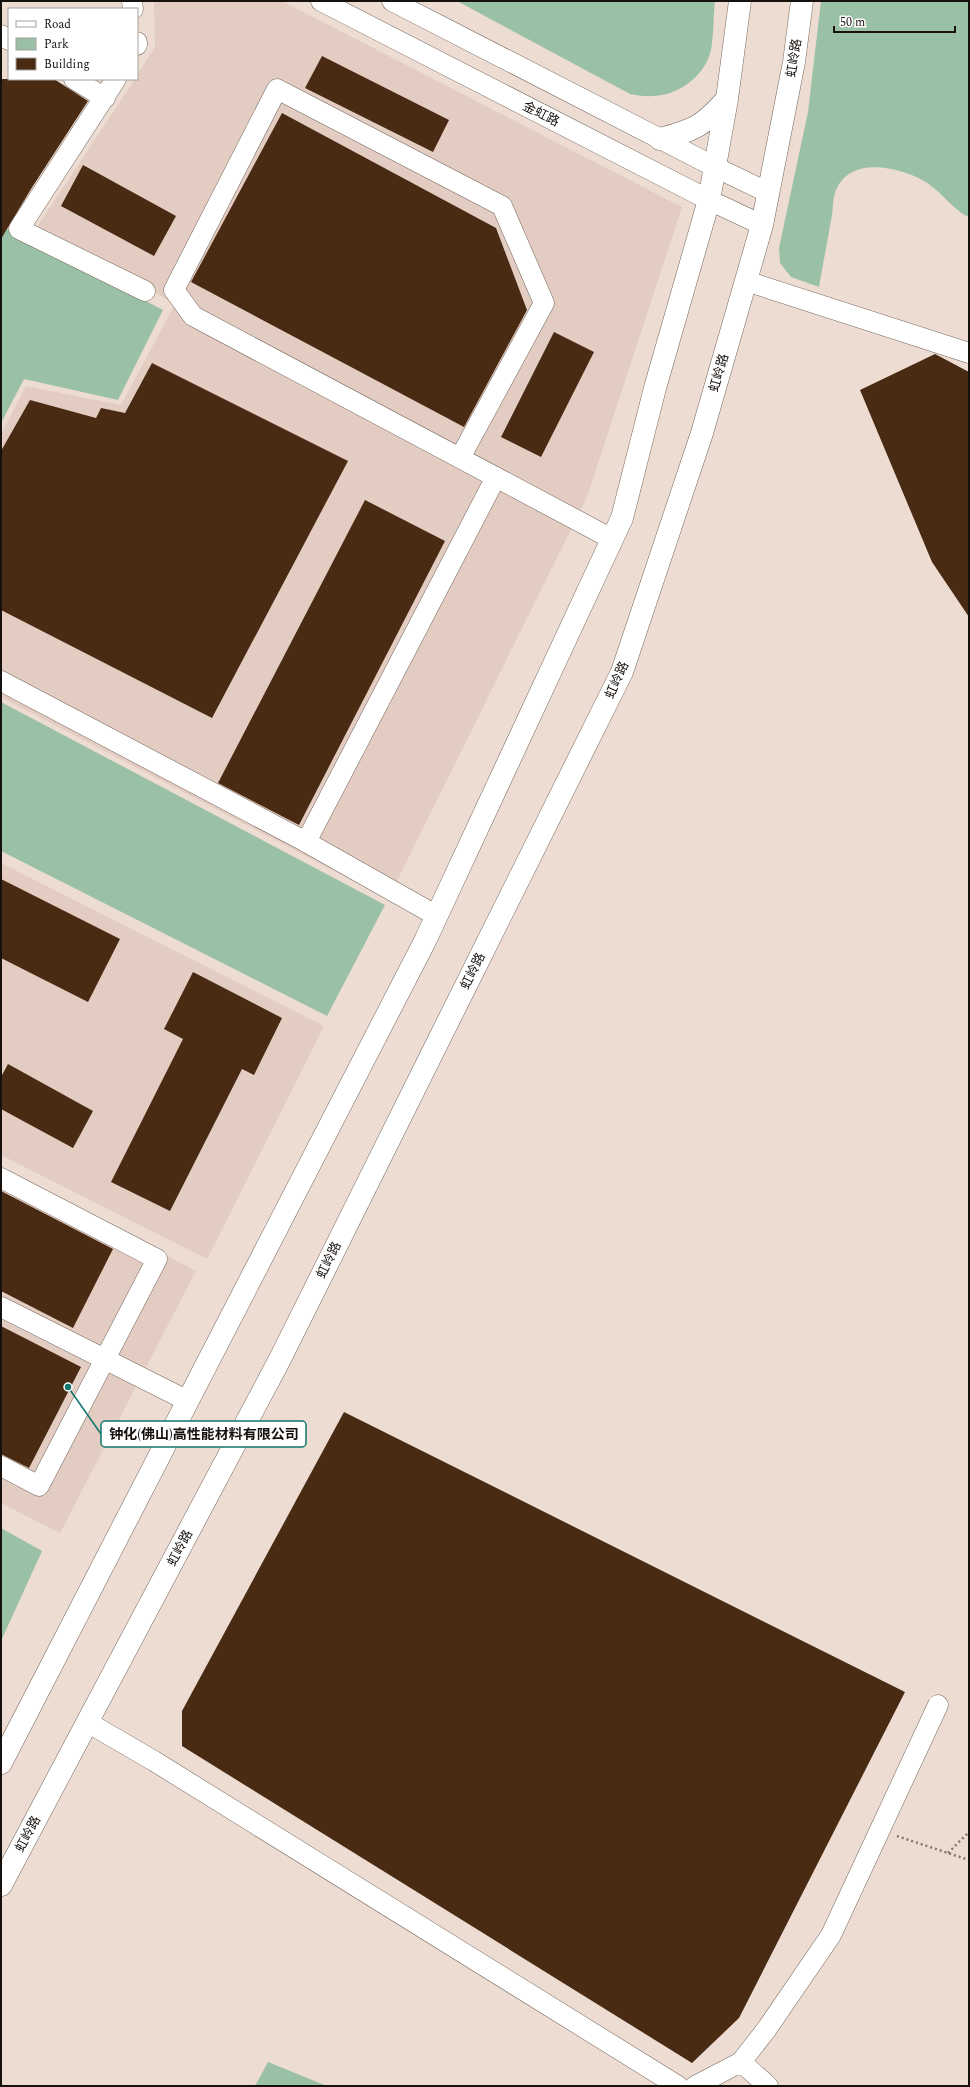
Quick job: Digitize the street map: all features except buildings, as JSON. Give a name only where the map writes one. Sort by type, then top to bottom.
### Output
[{"type":"main road","points":[[1,1763],[437,916],[622,518],[655,388],[709,200],[727,99],[740,1]]},
{"type":"main road","name":"虹岭路","points":[[1,1886],[280,1359],[622,672],[702,433],[762,225],[794,62],[802,1]]},
{"type":"main road","points":[[660,139],[689,132],[709,119],[727,99]]},
{"type":"street","name":"金虹路","points":[[321,1],[709,200],[762,225]]},
{"type":"street","points":[[392,1],[660,139],[769,192]]},
{"type":"street","points":[[76,80],[105,98]]},
{"type":"street","points":[[115,80],[20,229],[145,291]]},
{"type":"street","points":[[460,458],[544,303],[502,206],[277,89],[174,290],[193,316],[612,539]]},
{"type":"street","points":[[746,280],[969,353]]},
{"type":"street","points":[[306,842],[496,477]]},
{"type":"street","points":[[1,681],[306,842],[437,916]]},
{"type":"street","points":[[1,1178],[157,1259],[39,1486],[1,1466]]},
{"type":"street","points":[[1,1307],[188,1401]]},
{"type":"street","points":[[695,2086],[741,2062],[766,2030],[831,1935],[938,1706]]},
{"type":"street","points":[[87,1722],[154,1761],[678,2086]]},
{"type":"street","points":[[741,2062],[768,2086]]},
{"type":"path","points":[[879,1831],[969,1860]]},
{"type":"path","points":[[948,1853],[969,1832]]},
{"type":"shaded area","points":[[154,1],[282,1],[682,207],[587,497],[388,899],[1,697],[1,434],[26,386],[121,405],[175,304],[37,227],[134,80],[138,80],[138,73],[155,47]]},
{"type":"shaded area","points":[[1,863],[324,1026],[207,1259],[1,1155]]},
{"type":"shaded area","points":[[1,1169],[196,1271],[60,1533],[1,1503]]},
{"type":"green space","points":[[457,1],[715,1],[711,50],[708,59],[697,76],[681,88],[662,95],[647,96],[630,94]]},
{"type":"green space","points":[[821,1],[969,1],[969,217],[958,211],[930,185],[914,176],[877,167],[854,171],[844,178],[835,194],[819,287],[791,277],[780,263],[779,248],[808,112]]},
{"type":"green space","points":[[1,226],[163,310],[118,400],[24,379],[1,423]]},
{"type":"green space","points":[[1,702],[385,905],[327,1016],[1,851]]},
{"type":"green space","points":[[1,1528],[42,1551],[1,1641]]},
{"type":"green space","points":[[268,2062],[327,2086],[255,2086]]},
{"type":"place","name":"钟化(佛山)高性能材料有限公司","points":[[68,1387]]}]
